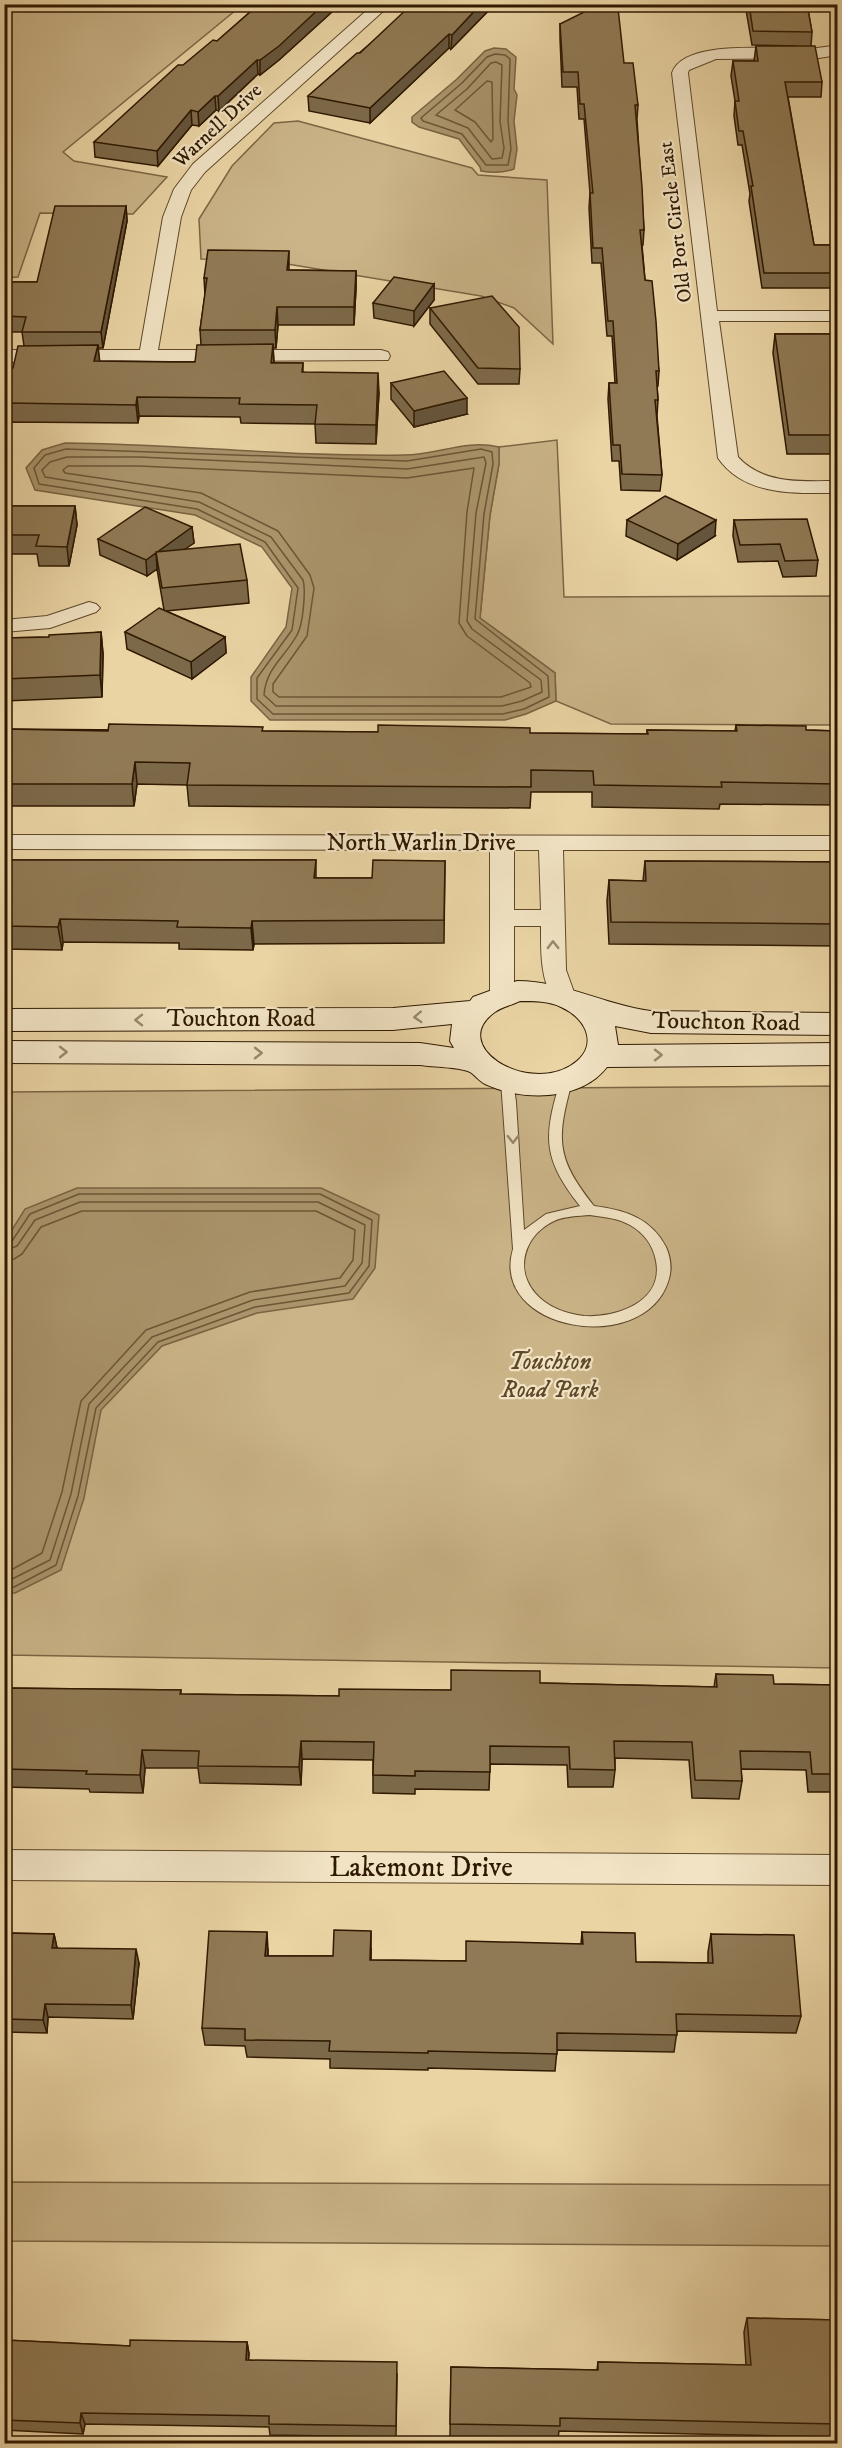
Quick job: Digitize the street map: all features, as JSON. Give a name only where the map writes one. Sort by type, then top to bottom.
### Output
[{"type":"street","name":"Warnell Drive","points":[[148,356],[172,217],[183,189],[199,168],[384,4]]},
{"type":"street","name":"Old Port Circle East","points":[[837,50],[813,54],[703,56],[682,67],[680,73],[728,458],[737,470],[751,478],[790,487],[837,487]]},
{"type":"street","points":[[709,316],[837,316]]},
{"type":"street","points":[[4,356],[381,356]]},
{"type":"street","points":[[4,626],[50,622],[89,608]]},
{"type":"street","name":"North Warlin Drive","points":[[4,842],[837,843]]},
{"type":"street","points":[[502,843],[502,995]]},
{"type":"street","points":[[551,843],[554,970],[572,1000],[594,1016],[602,1028],[603,1042],[600,1056]]},
{"type":"street","points":[[502,918],[552,918]]},
{"type":"street","name":"Touchton Road","points":[[4,1020],[393,1019],[476,1011],[502,995],[532,991],[572,1000],[624,1018],[651,1022],[837,1023]]},
{"type":"street","points":[[474,1062],[465,1044],[466,1027],[476,1011]]},
{"type":"street","name":"Touchton Road","points":[[4,1052],[420,1054],[474,1062],[491,1076],[515,1084],[541,1086],[566,1082],[586,1071],[600,1056],[837,1054]]},
{"type":"street","name":"Lakemont Drive","points":[[4,1865],[837,1870]]},
{"type":"lane","points":[[507,1081],[512,1118],[514,1216],[519,1248],[516,1266],[522,1285],[536,1302],[556,1315],[580,1322],[606,1322],[630,1315],[650,1303],[662,1287],[666,1269],[662,1251],[651,1235],[635,1222],[614,1213],[590,1210],[567,1212],[546,1220],[530,1232],[519,1248]]},
{"type":"lane","points":[[566,1082],[555,1118],[555,1153],[560,1169],[590,1210]]},
{"type":"green space","points":[[5,5],[242,5],[63,152],[74,161],[167,177],[133,214],[40,213],[18,277],[5,278]]},
{"type":"green space","points":[[298,121],[472,168],[478,175],[547,180],[553,344],[514,308],[481,296],[263,260],[201,259],[199,219],[232,166],[274,123]]},
{"type":"green space","points":[[557,440],[564,597],[837,596],[837,725],[611,724],[556,701],[555,673],[480,618],[490,515],[499,464],[499,447]]},
{"type":"green space","name":"Touchton Road Park","points":[[837,1086],[837,1668],[5,1655],[4,1092]]},
{"type":"green space","points":[[5,2182],[837,2185],[837,2246],[5,2241]]},
{"type":"water","points":[[494,48],[506,49],[516,57],[514,89],[517,95],[514,121],[517,149],[514,169],[490,172],[481,171],[459,139],[419,127],[412,122],[412,117],[457,79],[485,51]]},
{"type":"water","points":[[65,443],[362,455],[416,454],[475,445],[499,447],[499,464],[490,515],[480,618],[555,673],[556,701],[505,720],[270,720],[251,701],[251,677],[286,627],[292,588],[262,547],[195,515],[35,490],[26,468],[42,450]]},
{"type":"water","points":[[77,1188],[321,1188],[379,1215],[375,1268],[353,1299],[257,1313],[162,1346],[101,1410],[84,1498],[61,1570],[15,1593],[5,1593],[5,1241],[25,1209]]},
{"type":"building","points":[[259,4],[324,4],[279,46],[257,60],[198,112],[191,110],[157,151],[94,142],[178,65],[183,65],[213,40],[217,41]]},
{"type":"building","points":[[481,4],[452,35],[449,34],[370,108],[308,96],[357,53],[360,53],[411,5]]},
{"type":"building","points":[[600,4],[618,8],[624,63],[633,63],[638,105],[635,105],[644,230],[640,230],[645,280],[652,281],[656,321],[659,371],[656,371],[658,400],[655,400],[662,475],[622,474],[620,445],[613,445],[609,383],[617,383],[613,321],[608,321],[602,248],[593,248],[590,193],[593,193],[584,104],[580,104],[578,72],[563,72],[560,24]]},
{"type":"building","points":[[749,4],[807,4],[812,32],[753,31]]},
{"type":"building","points":[[756,46],[815,46],[822,82],[785,82],[814,245],[837,245],[837,273],[764,273],[751,186],[753,186],[743,131],[739,131],[735,101],[739,101],[733,61],[758,61]]},
{"type":"building","points":[[55,206],[126,206],[101,332],[22,332],[26,317],[4,316],[4,282],[37,282]]},
{"type":"building","points":[[208,250],[289,251],[287,270],[356,271],[354,307],[277,307],[275,330],[200,330]]},
{"type":"building","points":[[394,277],[434,284],[414,311],[373,303]]},
{"type":"building","points":[[492,296],[519,327],[520,369],[478,368],[430,308]]},
{"type":"building","points":[[775,334],[837,334],[837,435],[789,435]]},
{"type":"building","points":[[273,344],[271,363],[303,363],[302,372],[378,373],[376,425],[315,424],[317,405],[239,404],[240,398],[137,397],[136,405],[8,403],[4,418],[4,367],[13,368],[18,346],[98,345],[94,361],[195,362],[197,345]]},
{"type":"building","points":[[444,371],[467,398],[414,411],[391,383]]},
{"type":"building","points":[[665,496],[716,520],[678,544],[627,520]]},
{"type":"building","points":[[4,506],[75,506],[67,547],[36,546],[39,535],[4,535]]},
{"type":"building","points":[[145,507],[192,527],[146,560],[98,539]]},
{"type":"building","points":[[807,519],[818,560],[785,561],[780,544],[740,545],[734,520]]},
{"type":"building","points":[[240,544],[247,580],[162,588],[156,552]]},
{"type":"building","points":[[159,608],[225,637],[191,662],[125,632]]},
{"type":"building","points":[[101,632],[100,675],[4,679],[4,638]]},
{"type":"building","points":[[109,724],[263,727],[262,731],[378,732],[378,725],[530,728],[530,733],[648,734],[647,730],[737,731],[736,725],[806,726],[806,730],[837,731],[837,784],[721,782],[722,787],[594,785],[593,771],[531,770],[531,787],[187,785],[190,763],[135,762],[132,784],[4,784],[4,729],[108,731]]},
{"type":"building","points":[[4,860],[316,860],[314,878],[372,878],[373,860],[445,861],[444,920],[252,921],[251,928],[177,927],[178,921],[60,919],[58,927],[4,926]]},
{"type":"building","points":[[645,861],[837,862],[837,924],[611,922],[609,880],[646,881]]},
{"type":"building","points":[[451,1670],[540,1671],[540,1683],[717,1687],[716,1674],[773,1675],[774,1684],[837,1685],[837,1774],[812,1774],[810,1752],[740,1751],[742,1781],[695,1780],[692,1742],[614,1741],[615,1770],[570,1769],[569,1747],[490,1746],[490,1772],[415,1771],[415,1776],[373,1775],[374,1742],[301,1741],[299,1767],[198,1766],[199,1751],[142,1750],[140,1775],[4,1769],[4,1688],[181,1690],[180,1694],[339,1696],[339,1689],[451,1690]]},
{"type":"building","points":[[334,1930],[371,1931],[370,1960],[466,1961],[466,1941],[583,1944],[582,1932],[635,1933],[636,1962],[713,1963],[711,1934],[794,1935],[801,2016],[676,2014],[677,2035],[557,2033],[557,2054],[329,2051],[330,2041],[245,2040],[245,2029],[202,2028],[209,1931],[267,1932],[265,1956],[333,1956]]},
{"type":"building","points":[[4,1933],[54,1934],[52,1948],[136,1949],[131,2005],[45,2004],[43,2020],[4,2019]]},
{"type":"building","points":[[747,2318],[837,2320],[837,2424],[560,2418],[560,2426],[450,2424],[451,2367],[598,2370],[598,2362],[751,2365]]},
{"type":"building","points":[[4,2340],[130,2346],[130,2340],[247,2342],[246,2360],[397,2362],[396,2426],[269,2424],[269,2416],[81,2413],[80,2423],[4,2420]]}]
